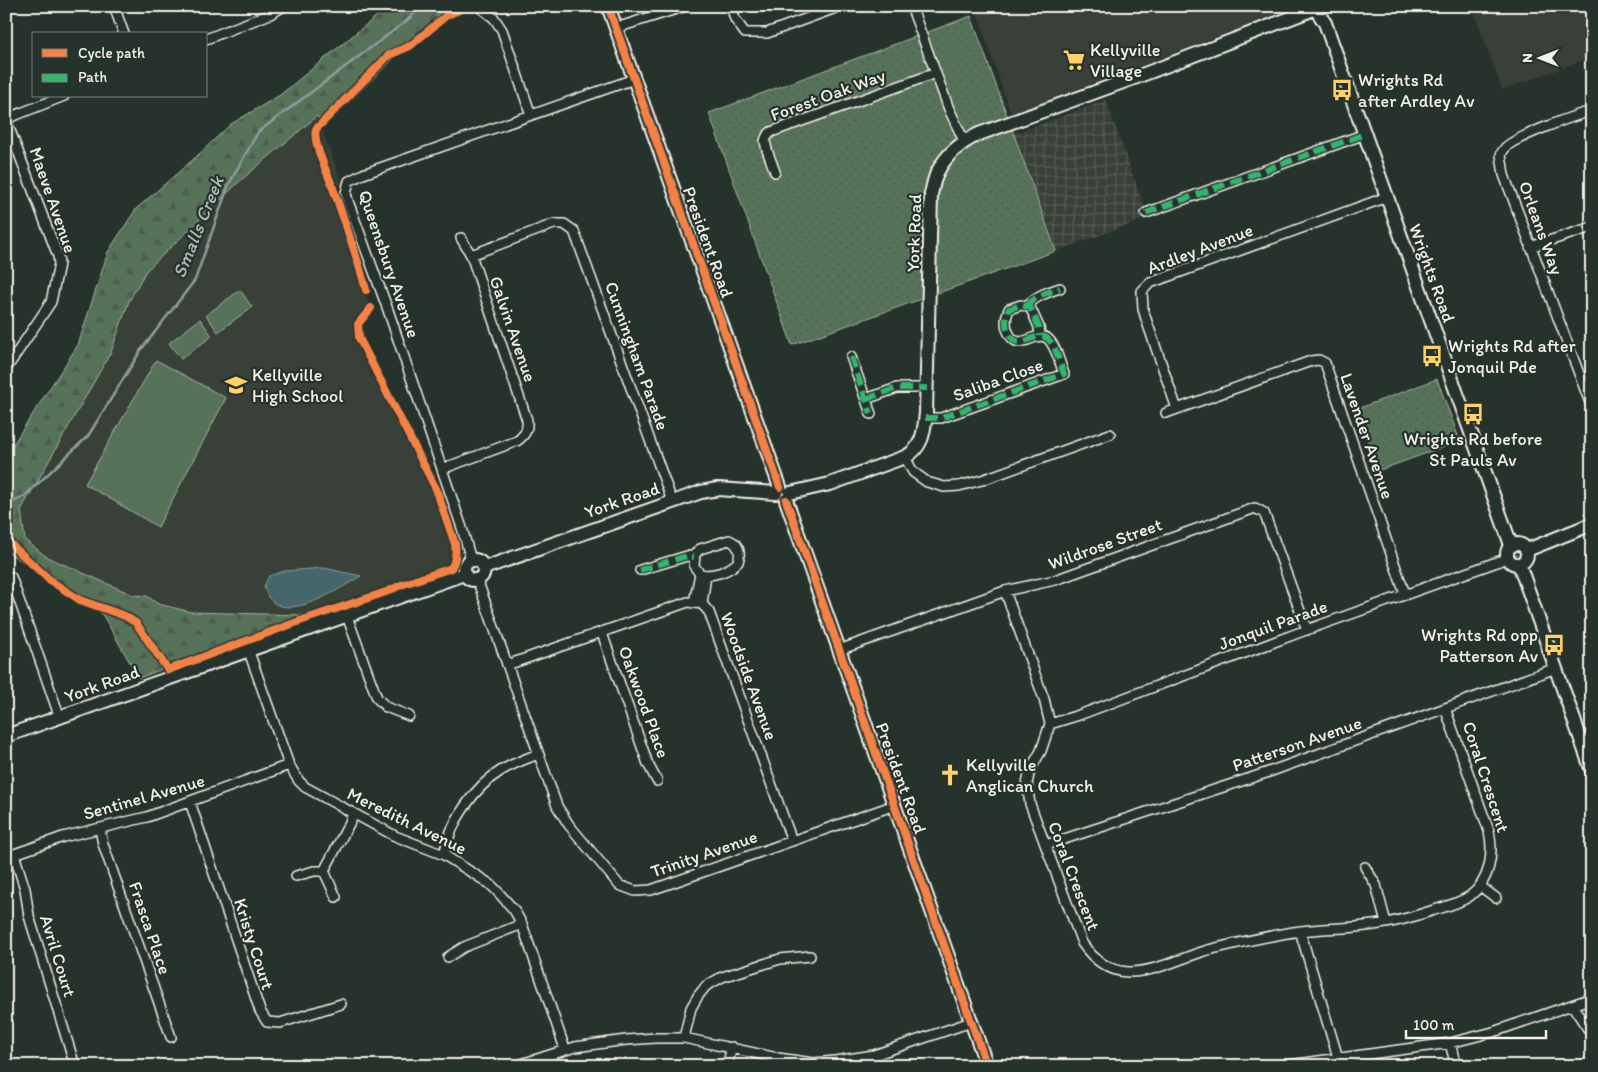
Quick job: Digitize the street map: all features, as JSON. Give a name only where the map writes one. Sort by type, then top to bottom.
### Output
[{"type":"street","points":[[114,6],[123,32]]},
{"type":"street","points":[[208,38],[270,14],[284,6]]},
{"type":"street","name":"President Road","points":[[608,6],[988,1066]]},
{"type":"street","points":[[616,28],[686,6]]},
{"type":"street","points":[[731,6],[735,20],[745,33],[767,33],[841,6]]},
{"type":"street","points":[[911,6],[949,109],[964,141]]},
{"type":"street","points":[[482,9],[494,18],[502,30],[531,115]]},
{"type":"street","name":"Wrights Road","points":[[1314,9],[1325,23],[1511,545]]},
{"type":"street","name":"York Road","points":[[484,568],[701,492],[718,489],[783,493],[830,484],[913,453],[921,442],[925,418],[932,194],[938,171],[949,155],[964,141],[979,134],[1134,78],[1314,9]]},
{"type":"street","name":"Forest Oak Way","points":[[775,172],[766,145],[767,136],[771,132],[936,73]]},
{"type":"street","name":"Queensbury Avenue","points":[[471,560],[388,310],[352,215],[346,193],[347,187],[349,182],[363,174],[634,79]]},
{"type":"street","points":[[6,120],[59,98]]},
{"type":"street","name":"Orleans Way","points":[[1592,111],[1579,114],[1520,139],[1505,148],[1501,155],[1504,175],[1530,247],[1589,394],[1592,408]]},
{"type":"street","name":"Maeve Avenue","points":[[6,120],[58,260],[54,295],[51,302],[6,369]]},
{"type":"street","points":[[1146,213],[1364,134]]},
{"type":"street","name":"Ardley Avenue","points":[[1177,409],[1143,309],[1142,291],[1150,283],[1386,197]]},
{"type":"street","name":"Cunningham Parade","points":[[470,255],[554,224],[568,222],[577,238],[672,501]]},
{"type":"street","points":[[1530,247],[1592,227]]},
{"type":"street","name":"Galvin Avenue","points":[[442,469],[517,441],[530,434],[527,420],[470,255],[461,238]]},
{"type":"street","name":"Saliba Close","points":[[1027,306],[1031,300],[1060,288]]},
{"type":"street","name":"Saliba Close","points":[[925,418],[941,418],[1064,374],[1051,342],[1045,337],[1040,336],[1025,342],[1014,340],[1006,325],[1006,315],[1010,310],[1021,305],[1027,306],[1033,310],[1040,336]]},
{"type":"street","points":[[851,357],[871,414]]},
{"type":"street","name":"Lavender Avenue","points":[[1166,414],[1311,360],[1319,360],[1325,363],[1405,594]]},
{"type":"street","points":[[866,399],[897,388],[926,388]]},
{"type":"street","points":[[905,457],[913,472],[927,482],[944,487],[959,486],[982,480],[1110,434]]},
{"type":"street","name":"Wildrose Street","points":[[839,650],[1006,591],[1055,580],[1255,508],[1264,513],[1307,630]]},
{"type":"street","points":[[1527,550],[1592,524]]},
{"type":"street","points":[[725,540],[729,540],[737,545],[740,556],[738,562],[732,567],[703,575],[694,566],[694,557],[700,549],[725,540]]},
{"type":"street","points":[[1527,550],[1520,544],[1511,545],[1507,550],[1556,668],[1592,770]]},
{"type":"street","points":[[1513,561],[1526,559],[1527,550]]},
{"type":"street","points":[[640,570],[687,556],[694,557]]},
{"type":"street","points":[[471,560],[480,562],[484,568],[482,576],[477,579],[468,578],[464,574],[464,567],[471,560]]},
{"type":"street","name":"Jonquil Parade","points":[[1050,724],[1405,594],[1513,561]]},
{"type":"street","name":"York Road","points":[[6,736],[464,574]]},
{"type":"street","points":[[698,603],[703,575]]},
{"type":"street","points":[[11,577],[60,718]]},
{"type":"street","name":"Trinity Avenue","points":[[477,579],[562,817],[613,879],[627,889],[635,891],[651,890],[895,805]]},
{"type":"street","points":[[1006,591],[1044,699],[1050,724]]},
{"type":"street","name":"Woodside Avenue","points":[[507,665],[688,602],[698,603],[709,612],[792,841]]},
{"type":"street","points":[[347,616],[377,698],[386,707],[409,716]]},
{"type":"street","name":"Oakwood Place","points":[[602,633],[648,764],[657,781]]},
{"type":"street","name":"Meredith Avenue","points":[[248,649],[289,765],[305,787],[394,836],[444,855],[494,888],[514,910],[522,924],[566,1049]]},
{"type":"street","name":"Patterson Avenue","points":[[1046,845],[1266,773],[1556,668]]},
{"type":"street","name":"Coral Crescent","points":[[1050,724],[1041,751],[1030,770],[1027,784],[1030,804],[1082,943],[1102,964],[1119,971],[1140,972],[1208,951],[1300,932],[1404,920],[1455,904],[1468,897],[1480,886],[1487,873],[1492,842],[1445,708]]},
{"type":"street","points":[[444,855],[455,824],[479,788],[500,771],[538,754]]},
{"type":"street","name":"Sentinel Avenue","points":[[10,855],[63,837],[147,816],[289,765]]},
{"type":"street","name":"Kristy Court","points":[[190,802],[260,1011],[267,1022],[280,1023],[341,1004]]},
{"type":"street","points":[[324,871],[353,814]]},
{"type":"street","name":"Frasca Place","points":[[100,829],[171,1037]]},
{"type":"street","name":"Avril Court","points":[[10,855],[25,889],[29,916],[75,1066]]},
{"type":"street","points":[[1365,867],[1376,885],[1386,923]]},
{"type":"street","points":[[296,876],[314,871],[324,871]]},
{"type":"street","points":[[324,871],[336,897]]},
{"type":"street","points":[[1480,886],[1496,898]]},
{"type":"street","points":[[448,957],[464,947],[522,924]]},
{"type":"street","points":[[1300,932],[1338,1058]]},
{"type":"street","points":[[684,1038],[691,1008],[706,986],[722,977],[780,959],[810,956]]},
{"type":"street","points":[[1284,1066],[1450,1043],[1494,1032],[1592,998]]},
{"type":"street","points":[[1572,1005],[1592,1034]]},
{"type":"street","points":[[515,1066],[566,1049],[626,1040],[684,1038],[795,1060],[813,1062],[835,1061],[874,1055],[971,1022]]},
{"type":"street","points":[[1450,1043],[1456,1066]]},
{"type":"street","points":[[727,1066],[732,1047]]},
{"type":"shaded area","name":"Kellyville Village","points":[[975,6],[1299,6],[1011,114]]},
{"type":"shaded area","points":[[1472,6],[1592,6],[1592,57],[1502,90]]},
{"type":"shaded area","points":[[1106,100],[1148,218],[1056,251],[1014,134]]},
{"type":"shaded area","name":"Kellyville High School","points":[[317,116],[342,184],[332,187],[370,309],[356,323],[357,339],[434,490],[454,550],[451,567],[303,615],[191,612],[158,604],[147,596],[133,595],[51,560],[25,540],[21,510],[71,419],[111,352],[129,301],[146,271],[240,181]]},
{"type":"green space","points":[[389,6],[460,6],[439,14],[324,127],[317,116],[240,181],[146,271],[129,301],[111,352],[21,510],[25,540],[47,557],[133,595],[147,596],[158,604],[191,612],[303,615],[139,678],[102,614],[6,551],[6,455],[78,345],[108,252],[136,209],[231,124],[280,95]]},
{"type":"green space","points":[[971,16],[1056,251],[792,345],[709,113]]},
{"type":"green space","points":[[240,290],[252,307],[218,332],[206,315]]},
{"type":"green space","points":[[200,319],[212,336],[181,359],[169,343]]},
{"type":"green space","points":[[156,360],[226,398],[158,527],[85,484]]},
{"type":"green space","points":[[1437,379],[1460,441],[1380,470],[1357,409]]},
{"type":"water","points":[[324,568],[361,576],[338,590],[308,604],[293,607],[280,606],[270,599],[264,586],[269,576],[285,571]]},
{"type":"waterway","name":"Smalls Creek","points":[[6,506],[26,495],[88,436],[141,350],[195,280],[229,184],[258,132],[405,22],[423,6]]},
{"type":"marked path","points":[[1146,213],[1365,134]]},
{"type":"marked path","points":[[1027,306],[1038,297],[1060,288]]},
{"type":"marked path","points":[[925,418],[941,418],[1064,374],[1055,350],[1047,338],[1042,336],[1021,342],[1011,337],[1006,324],[1009,309],[1021,305],[1030,307],[1039,327],[1040,336]]},
{"type":"marked path","points":[[851,357],[871,414]]},
{"type":"marked path","points":[[866,399],[897,388],[927,388]]},
{"type":"marked path","points":[[640,570],[687,556],[694,557]]},
{"type":"cycle path","points":[[366,290],[347,227],[316,143],[316,129],[389,55],[410,46],[447,15],[465,6]]},
{"type":"cycle path","points":[[608,6],[780,487]]},
{"type":"cycle path","points":[[6,540],[51,581],[80,600],[125,616],[136,623],[168,670],[451,568],[454,562],[455,544],[436,489],[359,338],[358,324],[371,308]]},
{"type":"cycle path","points":[[786,500],[987,1066]]},
{"type":"place","name":"Kellyville Village","points":[[1074,60]]},
{"type":"place","name":"Wrights Rd after Ardley Av","points":[[1342,90]]},
{"type":"place","name":"Wrights Rd after Jonquil Pde","points":[[1432,356]]},
{"type":"place","name":"Kellyville High School","points":[[236,385]]},
{"type":"place","name":"Wrights Rd before St Pauls Av","points":[[1473,414]]},
{"type":"place","name":"Wrights Rd opp Patterson Av","points":[[1554,645]]},
{"type":"place","name":"Kellyville Anglican Church","points":[[950,775]]}]
